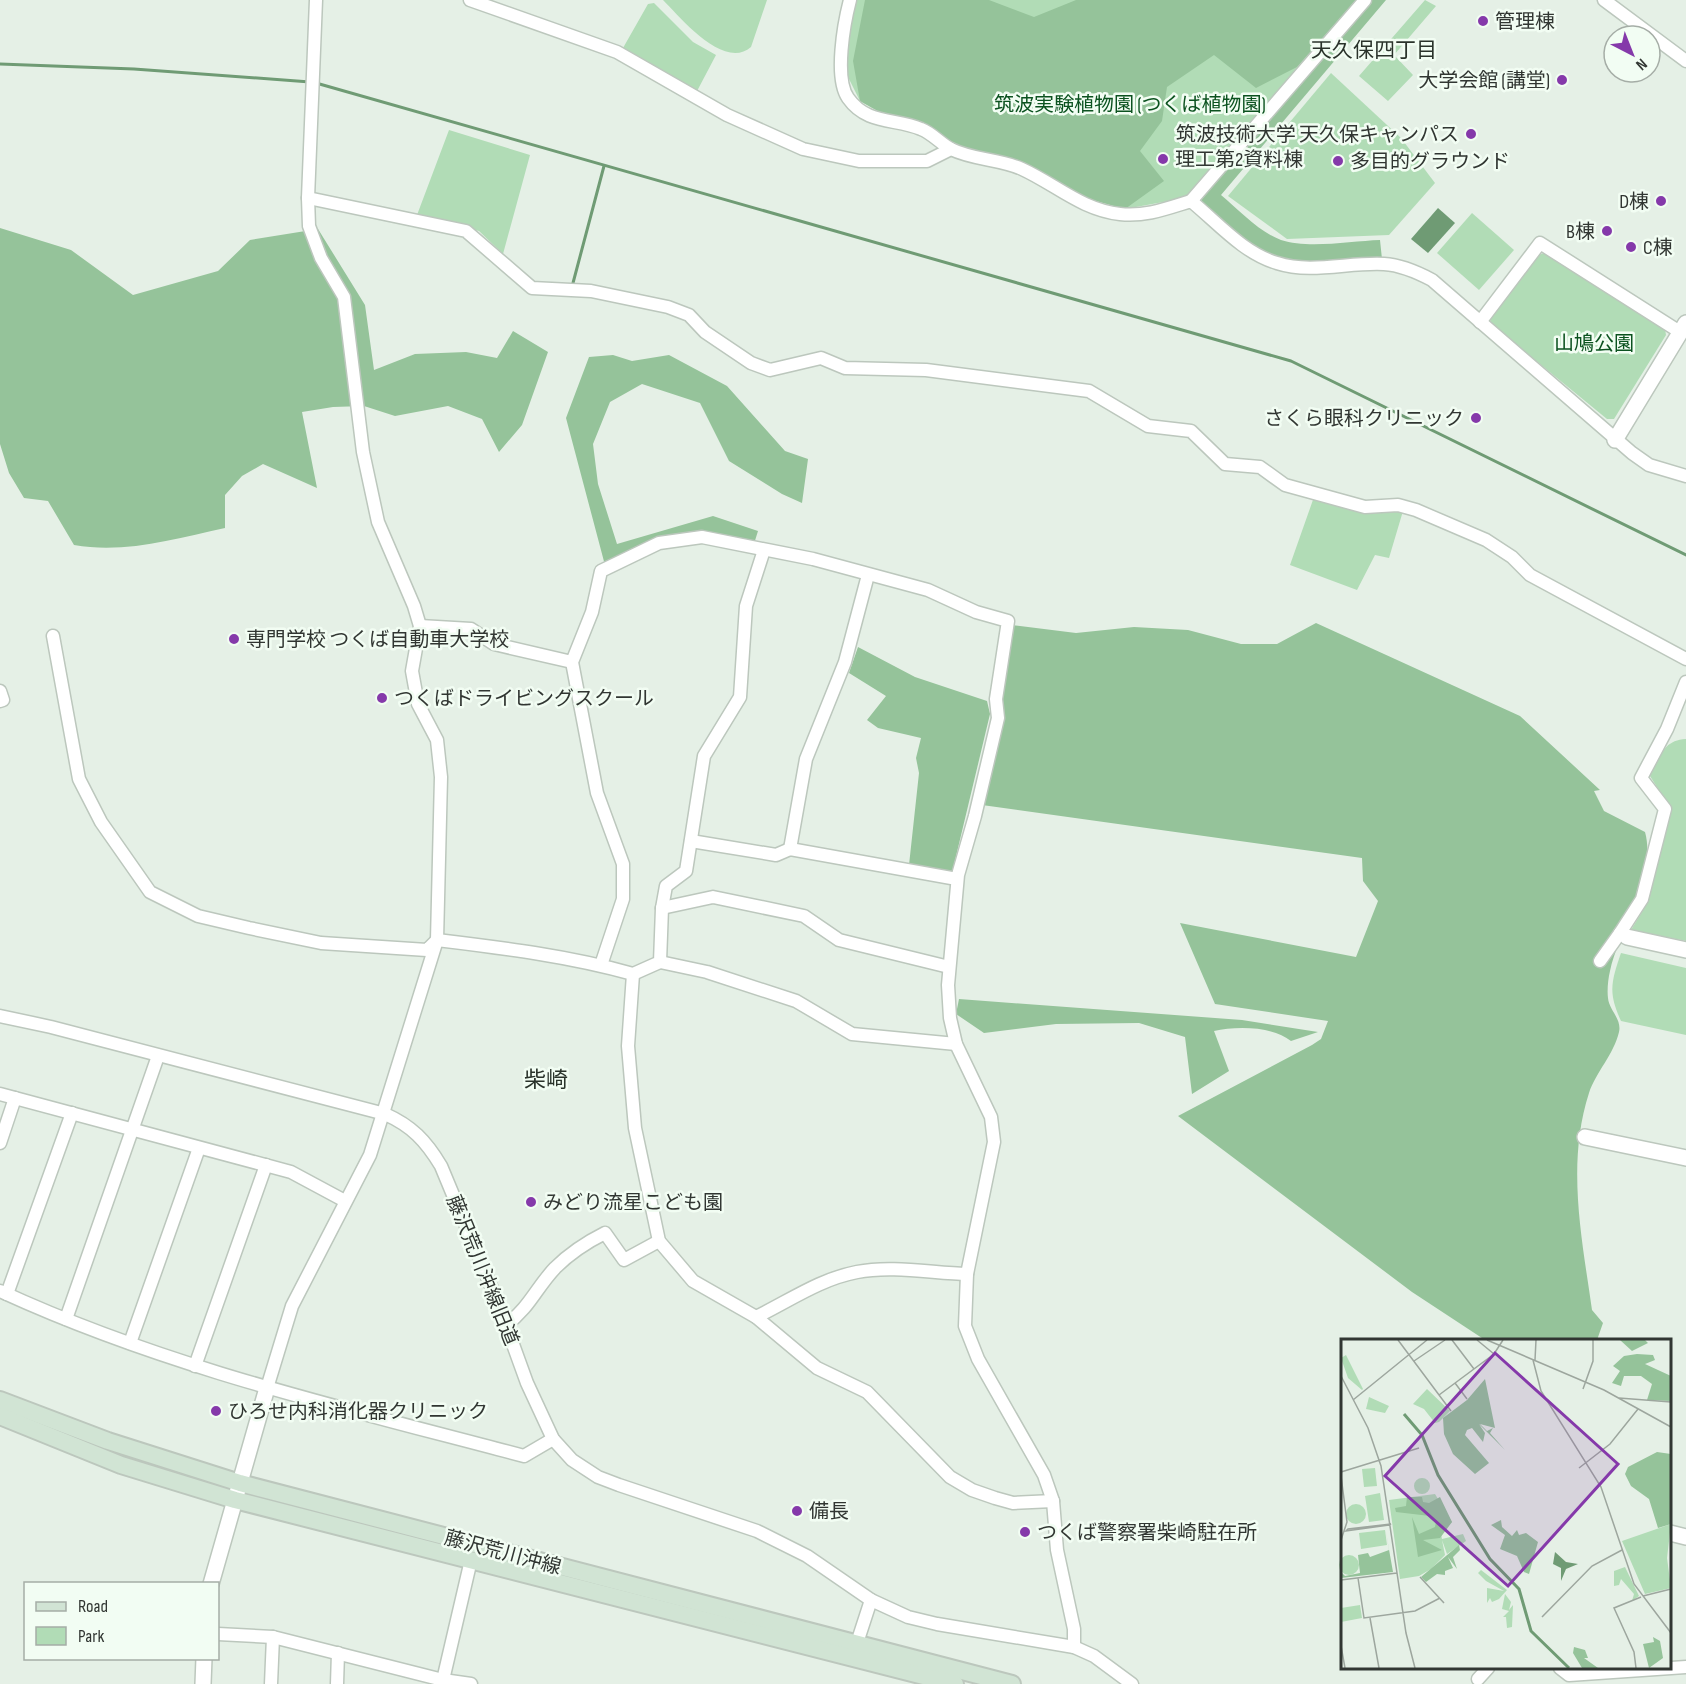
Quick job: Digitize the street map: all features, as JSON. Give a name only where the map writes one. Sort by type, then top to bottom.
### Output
[{"type":"main road","name":"藤沢荒川沖線","points":[[0,1400],[108,1441],[240,1483],[1012,1684]]},
{"type":"main road","name":"藤沢荒川沖線","points":[[0,1416],[121,1464],[236,1500],[955,1684]]},
{"type":"street","points":[[212,1582],[292,1306],[370,1155],[385,1114],[437,940],[441,777],[437,740],[418,704],[412,671],[420,626],[414,606],[378,522],[363,452],[344,297],[321,258],[309,225],[308,198],[316,0]]},
{"type":"street","points":[[470,0],[617,52],[727,114],[803,149],[859,161],[927,161],[951,149]]},
{"type":"street","points":[[850,0],[842,52],[843,84],[846,96],[865,115],[881,122],[922,129],[951,149],[1021,168],[1074,200],[1119,214],[1153,213],[1191,201],[1365,0]]},
{"type":"street","points":[[1604,0],[1686,61]]},
{"type":"street","points":[[308,198],[466,231],[532,288],[591,291],[668,307],[689,315],[705,332],[751,363],[770,370],[821,358],[845,368],[926,369],[1089,391],[1149,426],[1191,431],[1225,464],[1260,467],[1285,484],[1365,507],[1398,505],[1416,510],[1486,540],[1512,556],[1530,575],[1686,659]]},
{"type":"street","points":[[1191,201],[1260,257],[1280,264],[1303,268],[1385,264],[1414,271],[1432,280],[1615,440],[1649,465],[1686,476]]},
{"type":"street","points":[[1480,322],[1540,243],[1683,327],[1615,440]]},
{"type":"street","points":[[601,965],[622,899],[623,864],[597,793],[572,662],[592,612],[601,571],[659,543],[702,537],[813,559],[928,590],[976,612],[1008,621],[996,699],[998,718],[957,879],[949,967],[950,1018],[956,1044],[991,1117],[994,1142],[967,1274],[965,1326],[994,1389],[1044,1476],[1053,1501],[1057,1551],[1074,1629],[1074,1647]]},
{"type":"street","points":[[660,962],[662,908],[666,886],[686,871],[704,756],[740,697],[746,606],[764,550]]},
{"type":"street","points":[[790,849],[806,759],[845,662],[868,575]]},
{"type":"street","points":[[420,626],[471,629],[494,644],[572,662]]},
{"type":"street","points":[[53,636],[80,779],[101,822],[150,892],[198,916],[321,943],[427,950],[437,940]]},
{"type":"street","points":[[1600,961],[1623,935],[1642,899],[1665,809],[1641,778],[1667,729],[1686,682]]},
{"type":"street","points":[[0,691],[3,700],[0,701]]},
{"type":"street","points":[[691,841],[776,855],[790,849],[957,879]]},
{"type":"street","points":[[662,908],[713,897],[804,916],[839,940],[949,967]]},
{"type":"street","points":[[1623,935],[1686,950]]},
{"type":"street","points":[[437,940],[513,949],[601,965],[633,974],[660,962],[707,972],[796,1001],[852,1034],[956,1044]]},
{"type":"street","points":[[633,974],[628,1046],[635,1128],[659,1241],[693,1281],[756,1317],[817,1368],[867,1392],[950,1477],[972,1490],[1013,1503],[1053,1501]]},
{"type":"street","name":"藤沢荒川沖線旧道","points":[[0,1016],[385,1114],[415,1131],[428,1145],[441,1166],[506,1325],[527,1383],[553,1439],[572,1460],[598,1477],[757,1531],[807,1556],[871,1600],[908,1617],[1074,1647],[1094,1656],[1129,1683]]},
{"type":"street","points":[[66,1319],[158,1056]]},
{"type":"street","points":[[0,1094],[291,1172],[345,1200]]},
{"type":"street","points":[[0,1143],[15,1098]]},
{"type":"street","points":[[72,1113],[4,1292],[130,1343],[267,1388],[524,1456],[553,1439]]},
{"type":"street","points":[[1585,1137],[1686,1158]]},
{"type":"street","points":[[130,1343],[199,1148]]},
{"type":"street","points":[[195,1366],[266,1165]]},
{"type":"street","points":[[506,1325],[524,1312],[554,1269],[584,1244],[605,1233],[624,1260],[659,1241]]},
{"type":"street","points":[[756,1317],[792,1296],[839,1276],[859,1271],[967,1274]]},
{"type":"street","points":[[1671,1533],[1686,1537]]},
{"type":"street","points":[[443,1680],[471,1560]]},
{"type":"street","points":[[857,1643],[871,1600]]},
{"type":"street","points":[[219,1634],[273,1637],[443,1680],[471,1684]]},
{"type":"street","points":[[272,1684],[273,1637]]},
{"type":"street","points":[[337,1684],[338,1653]]},
{"type":"street","points":[[202,1684],[204,1660]]},
{"type":"street","points":[[1671,1668],[1686,1667]]},
{"type":"street","points":[[1478,1679],[1487,1669]]},
{"type":"street","points":[[1561,1669],[1569,1675],[1657,1669]]},
{"type":"green space","points":[[663,0],[767,0],[751,47],[740,53],[728,52],[703,39]]},
{"type":"green space","name":"筑波実験植物園 (つくば植物園)","points":[[854,0],[1356,0],[1185,198],[1125,209],[1078,196],[1024,163],[954,145],[924,124],[892,119],[860,101],[847,75],[847,39]]},
{"type":"green space","name":"筑波実験植物園 (つくば植物園)","points":[[865,0],[989,0],[1034,17],[1076,0],[1356,0],[1297,67],[1256,88],[1214,55],[1167,87],[1162,121],[1140,151],[1164,181],[1125,209],[1078,196],[1024,163],[954,145],[924,124],[892,119],[860,101],[853,61]]},
{"type":"green space","points":[[1372,0],[1386,0],[1221,195],[1257,226],[1281,240],[1317,244],[1380,240],[1382,259],[1309,262],[1267,254],[1249,244],[1233,231],[1202,202],[1201,196]]},
{"type":"green space","points":[[1425,0],[1436,6],[1394,55],[1413,75],[1388,101],[1359,76]]},
{"type":"green space","points":[[654,3],[693,42],[716,55],[696,93],[625,53],[623,48],[648,4]]},
{"type":"green space","name":"多目的グラウンド","points":[[1331,73],[1401,138],[1435,183],[1389,235],[1287,239],[1228,196]]},
{"type":"green space","points":[[449,130],[530,155],[503,254],[479,231],[417,215]]},
{"type":"green space","points":[[1472,213],[1514,250],[1479,290],[1437,253]]},
{"type":"green space","points":[[0,228],[71,250],[133,295],[218,271],[250,240],[318,229],[365,305],[374,370],[415,354],[466,352],[497,358],[513,331],[548,352],[522,425],[499,452],[482,419],[448,406],[395,416],[364,406],[333,407],[302,412],[317,488],[263,464],[242,476],[225,495],[225,528],[150,544],[112,548],[74,545],[48,501],[24,498],[9,473],[0,444]]},
{"type":"green space","name":"山鳩公園","points":[[1546,252],[1665,329],[1666,335],[1614,419],[1607,419],[1491,324],[1490,319],[1539,255]]},
{"type":"green space","points":[[613,355],[632,361],[669,355],[727,386],[785,451],[808,459],[802,503],[782,494],[729,461],[700,403],[642,384],[610,402],[593,444],[598,484],[617,544],[713,516],[758,531],[753,547],[682,538],[606,569],[566,418],[589,357]]},
{"type":"green space","points":[[1314,497],[1403,511],[1389,558],[1375,555],[1357,590],[1290,565]]},
{"type":"green space","points":[[1316,623],[1520,716],[1600,790],[1594,791],[1604,811],[1645,832],[1646,866],[1642,884],[1615,955],[1608,981],[1609,1002],[1619,1023],[1619,1032],[1589,1093],[1578,1147],[1578,1201],[1584,1256],[1592,1310],[1603,1323],[1597,1339],[1483,1339],[1412,1292],[1178,1116],[1312,1045],[1321,1039],[1328,1021],[1215,1004],[1180,923],[1356,957],[1378,901],[1363,881],[1362,858],[982,805],[1004,710],[1000,697],[1011,625],[1076,633],[1134,627],[1188,630],[1241,644],[1277,644]]},
{"type":"green space","points":[[858,647],[915,677],[987,701],[990,714],[952,873],[909,865],[919,773],[916,758],[921,738],[878,728],[867,720],[886,696],[849,673]]},
{"type":"green space","points":[[1686,739],[1686,941],[1631,930],[1648,902],[1669,806],[1650,776],[1667,746],[1678,740]]},
{"type":"green space","points":[[1621,953],[1686,968],[1686,1035],[1621,1021],[1614,1003],[1612,987]]},
{"type":"green space","points":[[959,999],[1242,1020],[1318,1032],[1291,1041],[1274,1032],[1254,1028],[1214,1031],[1229,1071],[1192,1094],[1185,1037],[1139,1023],[1056,1024],[984,1033],[956,1014]]},
{"type":"shaded area","points":[[1438,208],[1455,223],[1428,253],[1411,239]]},
{"type":"waterway","points":[[0,64],[134,69],[310,82]]},
{"type":"waterway","points":[[316,83],[1291,361],[1686,555]]},
{"type":"waterway","points":[[573,283],[604,166]]},
{"type":"place","name":"管理棟","points":[[1483,21]]},
{"type":"place","name":"大学会館 (講堂)","points":[[1562,80]]},
{"type":"place","name":"筑波技術大学 天久保キャンパス","points":[[1471,134]]},
{"type":"place","name":"理工第2資料棟","points":[[1163,159]]},
{"type":"place","name":"多目的グラウンド","points":[[1338,161]]},
{"type":"place","name":"D棟","points":[[1661,201]]},
{"type":"place","name":"B棟","points":[[1607,231]]},
{"type":"place","name":"C棟","points":[[1631,247]]},
{"type":"place","name":"さくら眼科クリニック","points":[[1476,418]]},
{"type":"place","name":"専門学校 つくば自動車大学校","points":[[234,639]]},
{"type":"place","name":"つくばドライビングスクール","points":[[382,698]]},
{"type":"place","name":"みどり流星こども園","points":[[531,1202]]},
{"type":"place","name":"ひろせ内科消化器クリニック","points":[[216,1411]]},
{"type":"place","name":"備長","points":[[797,1511]]},
{"type":"place","name":"つくば警察署柴崎駐在所","points":[[1025,1532]]},
{"type":"district","name":"天久保四丁目","points":[[1374,50]]},
{"type":"district","name":"柴崎","points":[[546,1079]]}]
